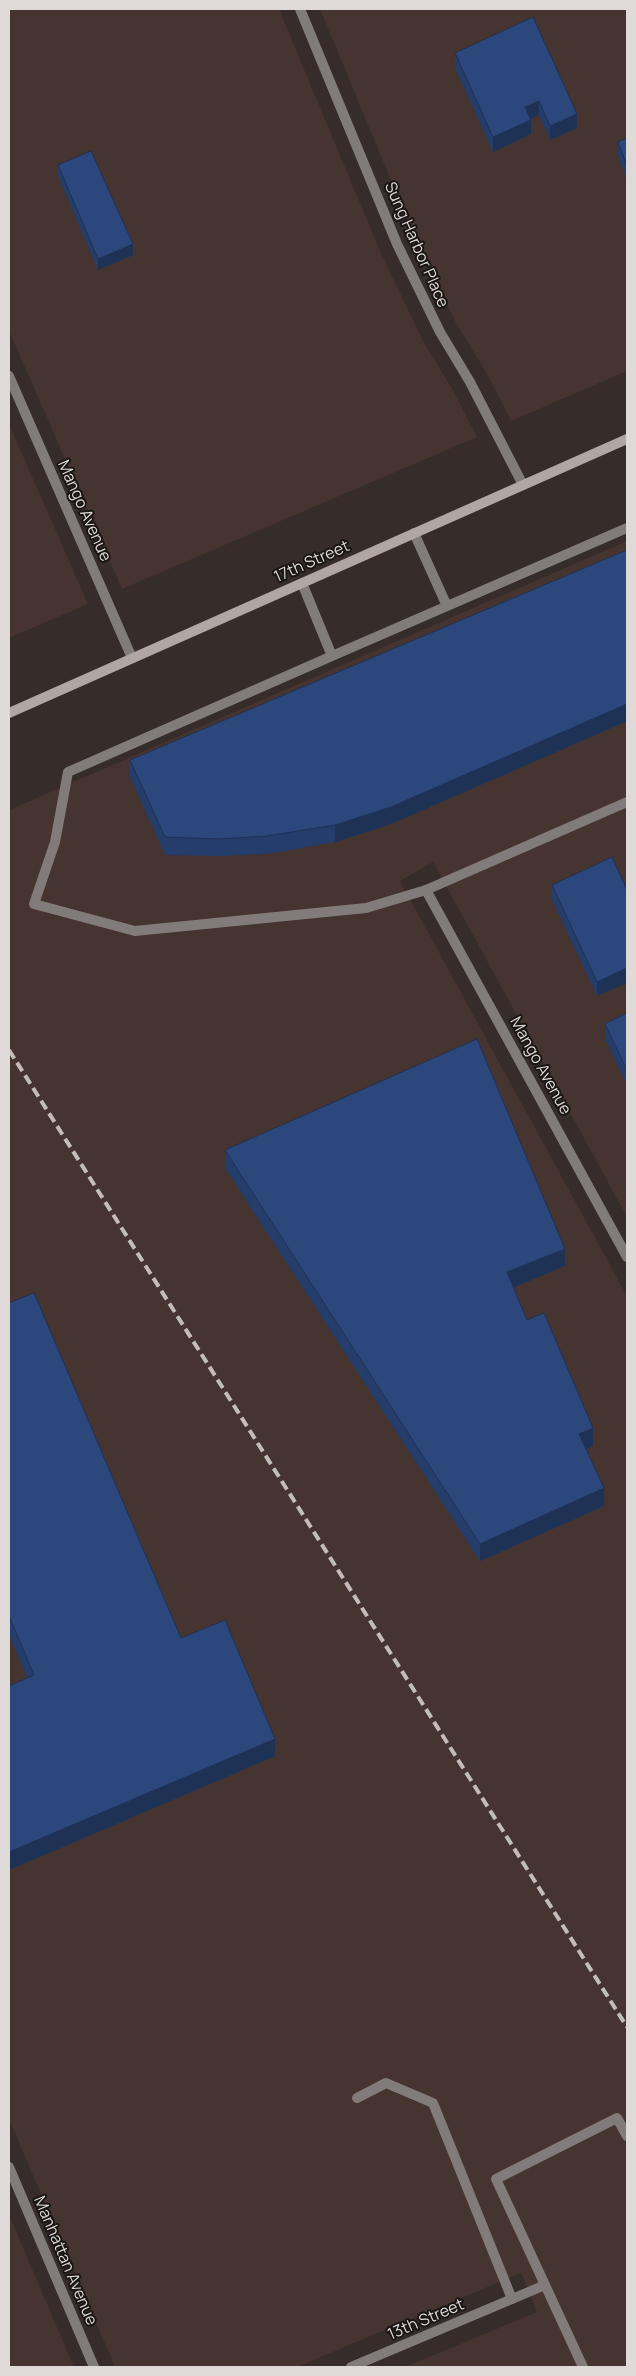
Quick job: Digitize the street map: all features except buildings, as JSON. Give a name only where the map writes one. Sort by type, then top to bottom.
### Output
[{"type":"main road","name":"17th Street","points":[[9,713],[627,439]]},
{"type":"street","name":"Sung Harbor Place","points":[[300,9],[397,244],[440,332],[470,382],[523,485]]},
{"type":"street","name":"Mango Avenue","points":[[9,376],[132,658]]},
{"type":"street","points":[[627,528],[68,772],[55,842],[34,904],[135,931],[366,908],[426,890],[627,802]]},
{"type":"street","points":[[414,533],[447,606]]},
{"type":"street","points":[[302,583],[332,656]]},
{"type":"street","name":"Mango Avenue","points":[[426,890],[627,1257]]},
{"type":"street","points":[[358,2098],[386,2083],[433,2103],[512,2299]]},
{"type":"street","points":[[583,2367],[496,2178],[617,2118],[627,2136]]},
{"type":"street","name":"Manhattan Avenue","points":[[9,2167],[94,2367]]},
{"type":"street","name":"13th Street","points":[[351,2367],[545,2285]]},
{"type":"shaded area","points":[[9,9],[279,9],[380,251],[423,341],[454,392],[477,437],[122,589],[9,331]]},
{"type":"shaded area","points":[[320,9],[627,9],[627,371],[511,421],[486,372],[456,323],[414,236]]},
{"type":"shaded area","points":[[9,424],[88,604],[9,638]]},
{"type":"shaded area","points":[[627,541],[627,1217],[433,862],[400,881],[627,1296],[627,2367],[405,2367],[537,2312],[521,2273],[297,2367],[115,2367],[9,2119],[9,810]]},
{"type":"shaded area","points":[[9,2215],[74,2367],[9,2367]]},
{"type":"railway","points":[[9,1050],[627,2027]]}]
